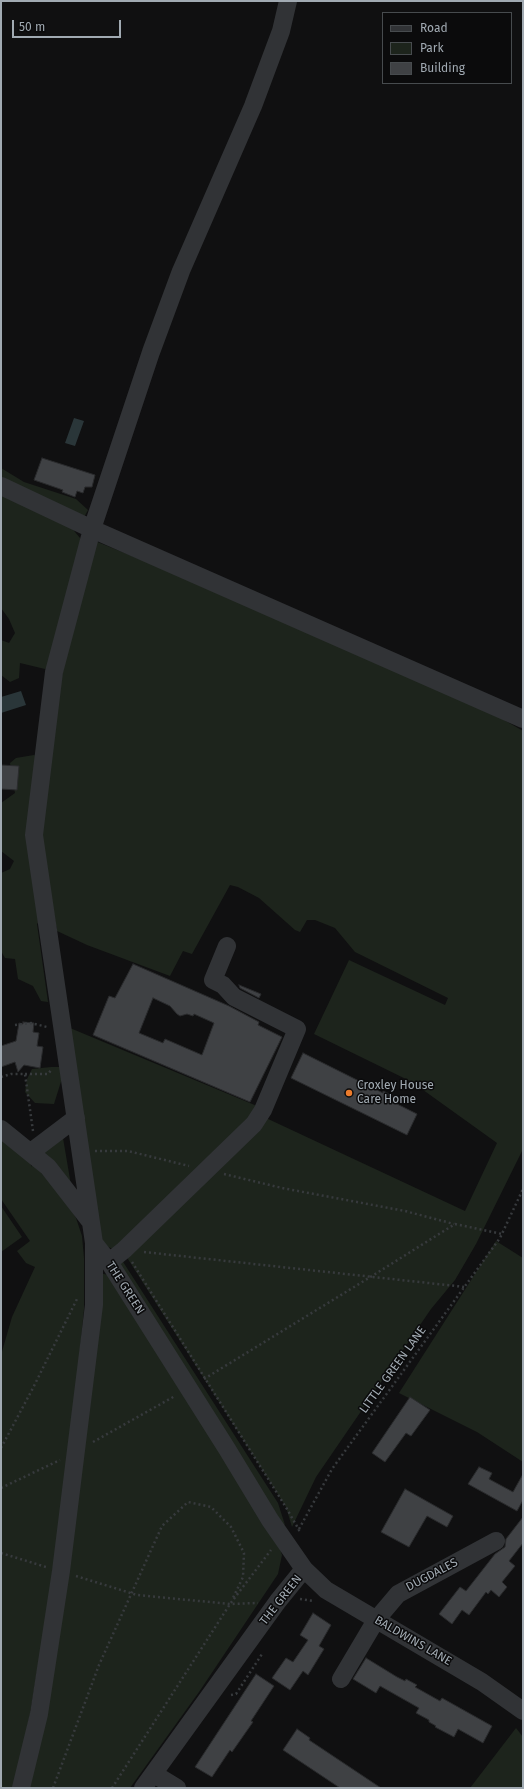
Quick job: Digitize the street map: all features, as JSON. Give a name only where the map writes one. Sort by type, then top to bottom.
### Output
[{"type":"street","points":[[94,1243],[34,835],[54,672],[92,529],[149,360],[181,271],[253,106],[281,31],[288,1]]},
{"type":"street","points":[[1,486],[92,529],[523,719]]},
{"type":"street","points":[[109,1262],[124,1250],[254,1124],[263,1110],[297,1029],[234,997],[223,985],[213,980],[227,946]]},
{"type":"street","points":[[31,1152],[76,1118]]},
{"type":"street","points":[[1,1129],[48,1167],[91,1223]]},
{"type":"street","name":"THE GREEN","points":[[94,1243],[109,1262],[188,1388],[292,1538],[304,1569],[278,1602],[143,1788]]},
{"type":"street","name":"THE GREEN","points":[[21,1788],[39,1714],[61,1572],[94,1305],[94,1243]]},
{"type":"street","name":"DUGDALES","points":[[341,1679],[376,1620],[398,1594],[496,1541]]},
{"type":"street","name":"BALDWINS LANE","points":[[304,1569],[326,1590],[482,1682],[523,1711]]},
{"type":"street","points":[[154,1774],[177,1788]]},
{"type":"path","points":[[15,1025],[31,1023],[42,1025],[51,1029]]},
{"type":"path","points":[[1,1077],[11,1074],[48,1074],[53,1066]]},
{"type":"path","points":[[25,1074],[33,1132],[31,1152]]},
{"type":"path","points":[[81,1151],[128,1151],[282,1188],[404,1210],[455,1224],[502,1234]]},
{"type":"path","name":"LITTLE GREEN LANE","points":[[299,1530],[332,1469],[502,1234],[523,1189]]},
{"type":"path","points":[[1,1488],[75,1452],[188,1388],[455,1224]]},
{"type":"path","points":[[124,1250],[464,1287]]},
{"type":"path","points":[[124,1250],[299,1530]]},
{"type":"path","points":[[1,1448],[37,1381],[77,1298]]},
{"type":"path","points":[[53,1788],[99,1665],[162,1526],[188,1502],[211,1507],[231,1527],[244,1553],[243,1577],[230,1604]]},
{"type":"path","points":[[112,1788],[230,1604],[273,1548],[292,1538],[299,1530]]},
{"type":"path","points":[[292,1538],[299,1530]]},
{"type":"path","points":[[1,1554],[132,1593],[230,1604],[278,1602]]},
{"type":"path","points":[[298,1598],[317,1601]]},
{"type":"path","points":[[228,1696],[236,1694],[265,1649]]},
{"type":"green space","points":[[1,468],[24,482],[76,499],[88,510],[83,519],[61,515],[80,538],[83,548],[56,664],[45,669],[20,663],[19,678],[10,682],[1,675],[1,640],[9,643],[15,633],[9,619],[1,608]]},
{"type":"green space","points":[[95,541],[236,598],[456,692],[523,731],[523,1149],[476,1244],[455,1280],[431,1309],[316,1477],[292,1527],[286,1507],[126,1256],[266,1118],[465,1211],[497,1143],[412,1082],[314,1034],[349,960],[445,1005],[448,998],[355,952],[335,928],[315,920],[307,920],[300,932],[295,930],[259,898],[238,887],[230,885],[192,954],[183,951],[170,976],[87,945],[57,931],[41,840],[62,675]]},
{"type":"green space","points":[[34,755],[44,758],[37,816],[47,913],[37,924],[48,1002],[41,1001],[33,986],[18,979],[15,959],[5,958],[1,951],[1,873],[10,869],[14,861],[1,851],[1,803],[15,793],[10,763],[16,758]]},
{"type":"green space","points":[[70,1028],[257,1106],[242,1129],[116,1250],[105,1246],[102,1241]]},
{"type":"green space","points":[[60,1067],[64,1072],[54,1104],[35,1103],[25,1092],[27,1079],[32,1069]]},
{"type":"green space","points":[[1,1137],[29,1160],[32,1167],[32,1163],[64,1197],[76,1218],[82,1236],[84,1258],[84,1309],[77,1380],[50,1593],[30,1714],[14,1788],[1,1788],[1,1355],[12,1317],[35,1267],[26,1263],[17,1251],[30,1241],[1,1199]]},
{"type":"green space","points":[[63,1138],[71,1185],[41,1151]]},
{"type":"green space","points":[[1,1206],[22,1237],[1,1252]]},
{"type":"green space","points":[[496,1241],[523,1258],[523,1462],[477,1432],[399,1393]]},
{"type":"green space","points":[[118,1254],[278,1503],[285,1525],[277,1520],[117,1265]]},
{"type":"green space","points":[[100,1273],[108,1275],[280,1548],[282,1555],[278,1574],[199,1692],[130,1788],[19,1788]]},
{"type":"green space","points":[[516,1728],[523,1737],[523,1788],[470,1788]]},
{"type":"shaded area","points":[[74,418],[84,421],[75,446],[65,443]]},
{"type":"shaded area","points":[[21,691],[26,705],[1,713],[1,697]]},
{"type":"building","points":[[42,458],[95,475],[92,487],[85,487],[83,493],[77,491],[75,497],[62,492],[63,490],[34,480]]},
{"type":"building","points":[[1,765],[19,766],[17,790],[1,789]]},
{"type":"building","points":[[133,964],[229,1006],[259,1022],[258,1025],[282,1037],[250,1102],[93,1035],[109,996],[115,998]],"holes":[[[153,998],[170,1006],[180,1016],[187,1014],[193,1016],[194,1014],[214,1023],[202,1055],[165,1039],[163,1043],[139,1033]]]},
{"type":"building","points":[[239,985],[261,994],[259,998],[240,988]]},
{"type":"building","points":[[23,1022],[34,1023],[33,1032],[39,1033],[37,1046],[43,1047],[40,1068],[24,1065],[18,1072],[15,1062],[1,1067],[1,1046],[16,1041],[19,1023],[23,1024]]},
{"type":"building","name":"Croxley House Care Home","points":[[303,1053],[383,1093],[383,1091],[400,1099],[397,1104],[417,1114],[407,1135],[291,1078]]},
{"type":"building","points":[[410,1397],[430,1410],[411,1436],[406,1433],[385,1462],[372,1453]]},
{"type":"building","points":[[479,1467],[492,1473],[489,1479],[513,1492],[523,1474],[523,1500],[517,1511],[468,1484]]},
{"type":"building","points":[[405,1489],[453,1516],[447,1527],[427,1516],[409,1547],[381,1532]]},
{"type":"building","points":[[523,1517],[523,1543],[509,1561],[515,1566],[502,1582],[507,1587],[499,1597],[491,1590],[488,1594],[486,1592],[469,1615],[462,1610],[452,1624],[439,1614],[460,1587],[466,1591],[495,1554],[505,1547],[506,1539]]},
{"type":"building","points":[[313,1613],[331,1625],[319,1646],[324,1649],[308,1675],[303,1671],[290,1690],[272,1678],[286,1658],[293,1662],[308,1640],[300,1635]]},
{"type":"building","points":[[366,1658],[397,1677],[405,1681],[406,1679],[417,1685],[415,1687],[440,1701],[442,1698],[492,1726],[483,1743],[458,1729],[454,1737],[435,1727],[436,1726],[429,1722],[429,1720],[416,1713],[419,1708],[380,1686],[376,1693],[353,1679]]},
{"type":"building","points":[[256,1674],[274,1686],[251,1721],[253,1722],[232,1752],[230,1750],[212,1777],[195,1767]]},
{"type":"building","points":[[297,1729],[310,1738],[309,1740],[381,1788],[340,1788],[283,1750]]},
{"type":"place","name":"Croxley House Care Home","points":[[349,1093]]}]
